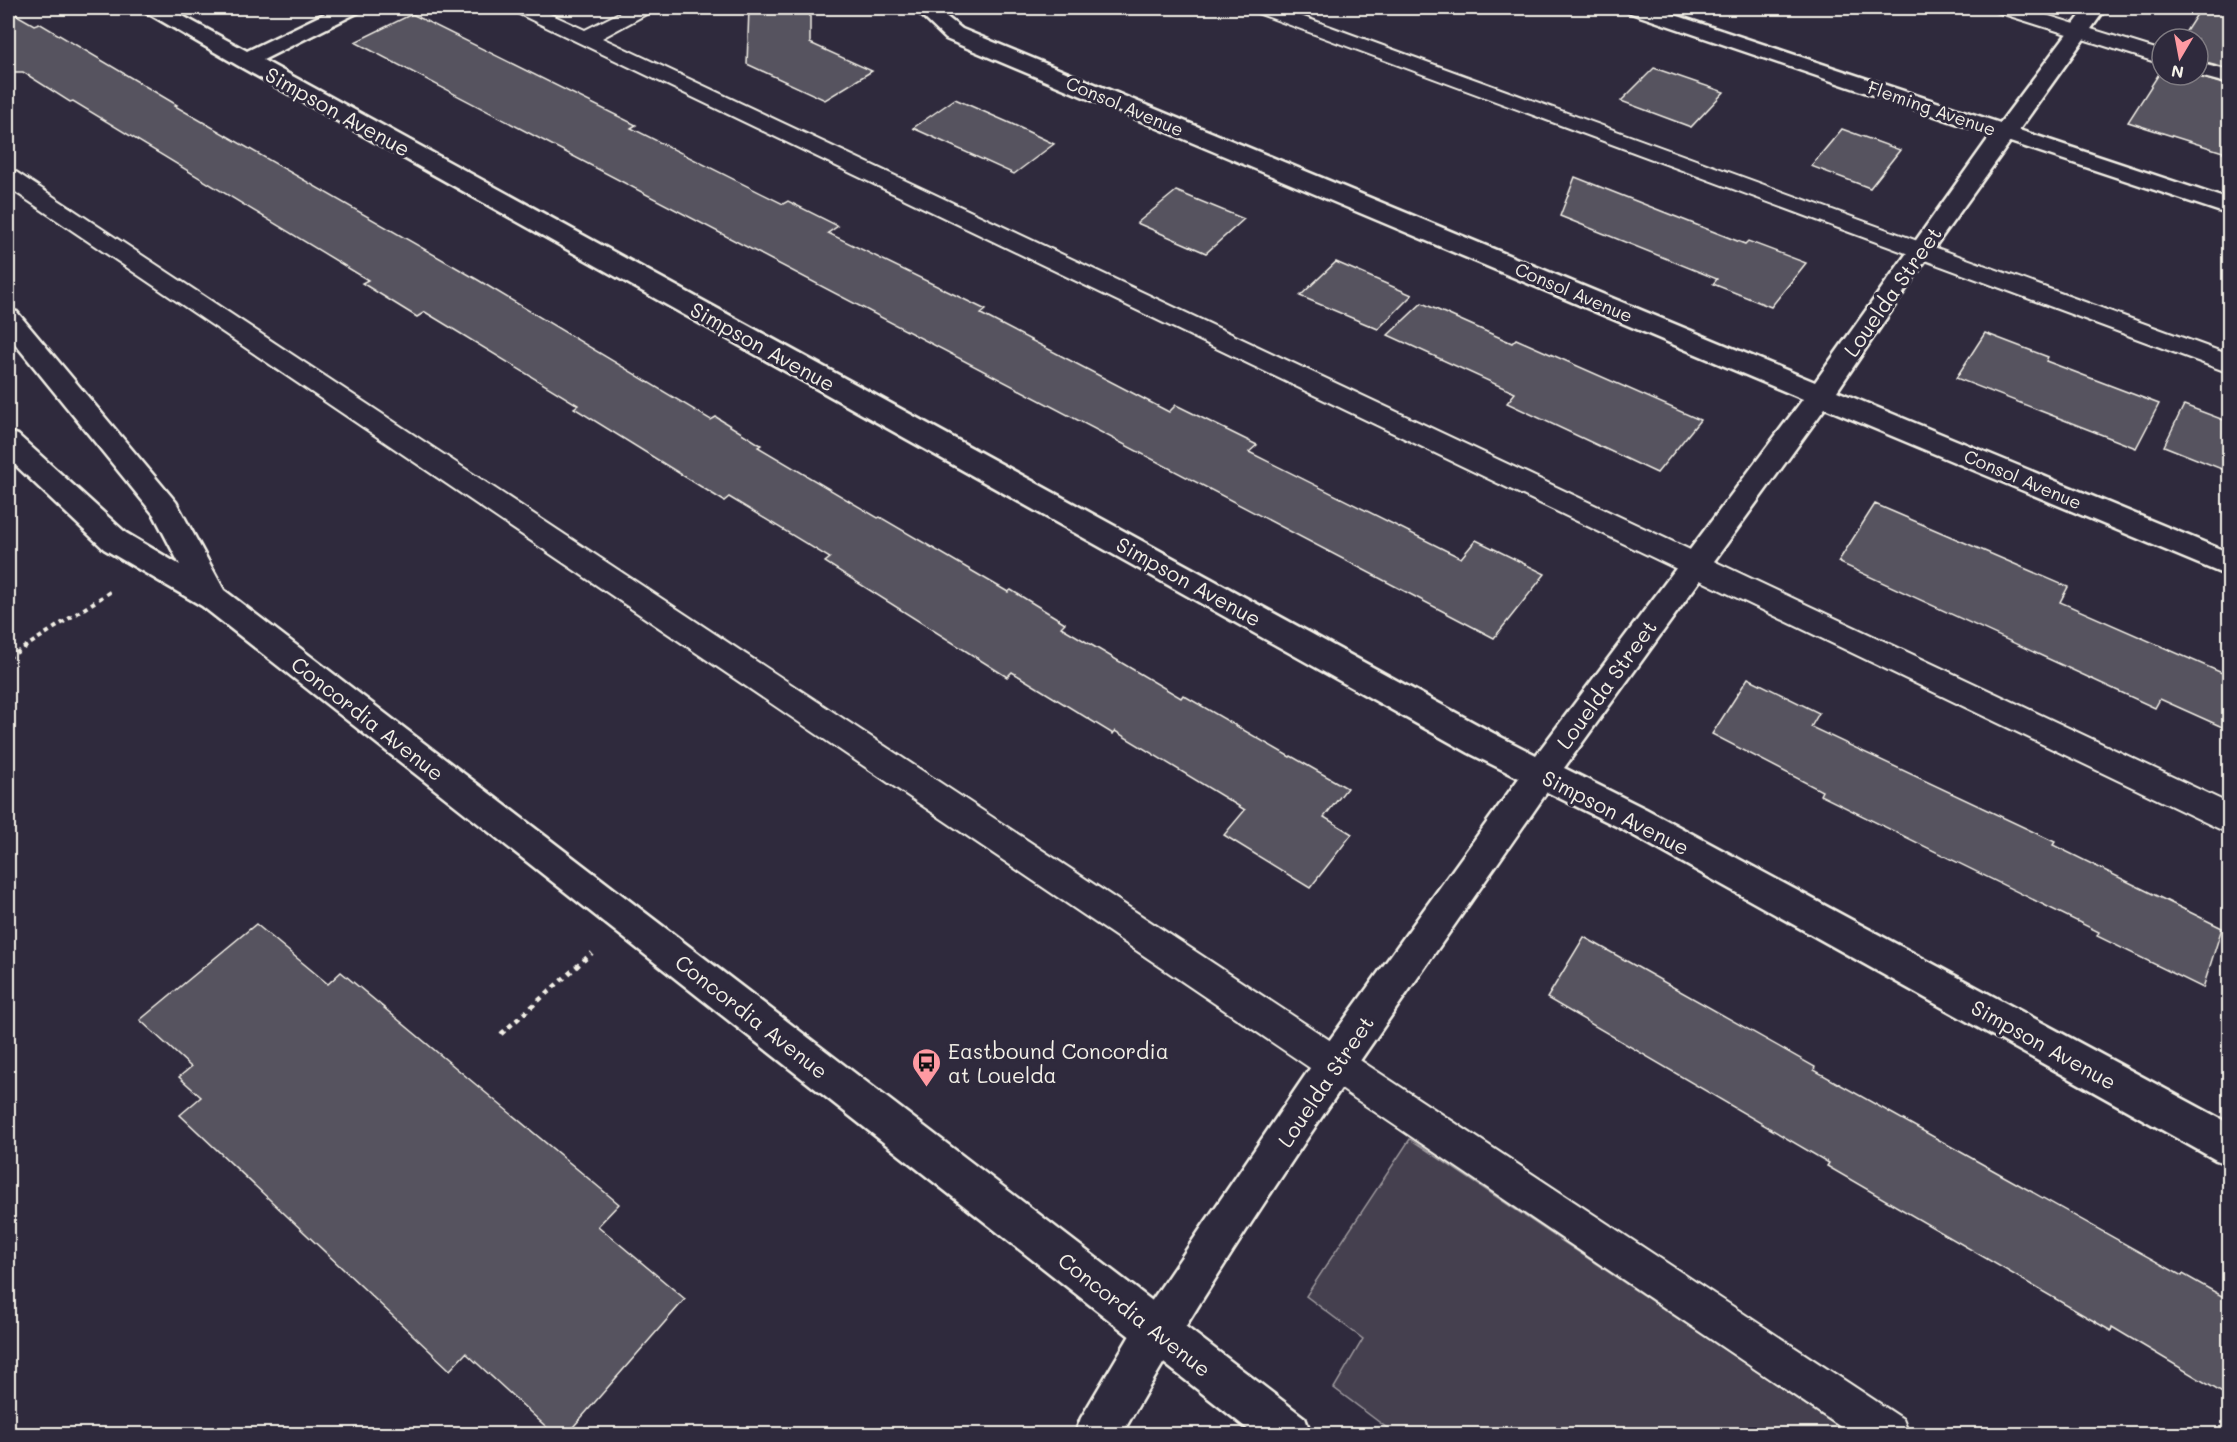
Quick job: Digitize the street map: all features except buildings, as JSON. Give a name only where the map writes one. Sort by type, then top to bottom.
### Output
[{"type":"street","name":"Simpson Avenue","points":[[153,8],[1481,743],[1634,819],[2229,1146]]},
{"type":"street","points":[[245,60],[352,8]]},
{"type":"street","name":"Consol Avenue","points":[[937,8],[932,15],[954,34],[2229,566]]},
{"type":"street","name":"Fleming Avenue","points":[[1635,8],[2229,208]]},
{"type":"street","name":"Louelda Street","points":[[1097,1434],[1157,1330],[1335,1065],[1541,774],[1820,395],[1920,250],[2088,19]]},
{"type":"street","name":"Concordia Avenue","points":[[8,318],[166,509],[213,598]]},
{"type":"street","name":"Concordia Avenue","points":[[8,442],[115,541],[213,598],[1289,1434]]},
{"type":"lane","points":[[522,8],[2229,820]]},
{"type":"lane","points":[[586,38],[643,8]]},
{"type":"lane","points":[[1262,8],[2229,365]]},
{"type":"lane","points":[[2004,8],[2088,19],[2150,52]]},
{"type":"lane","points":[[2210,72],[2229,78]]},
{"type":"lane","points":[[8,177],[1888,1434]]},
{"type":"path","points":[[8,658],[115,588]]},
{"type":"path","points":[[501,1034],[628,920]]},
{"type":"shaded area","points":[[1410,1139],[1850,1434],[1395,1434],[1334,1388],[1363,1339],[1306,1296]]},
{"type":"place","name":"Eastbound Concordia at Louelda","points":[[927,1088]]}]
